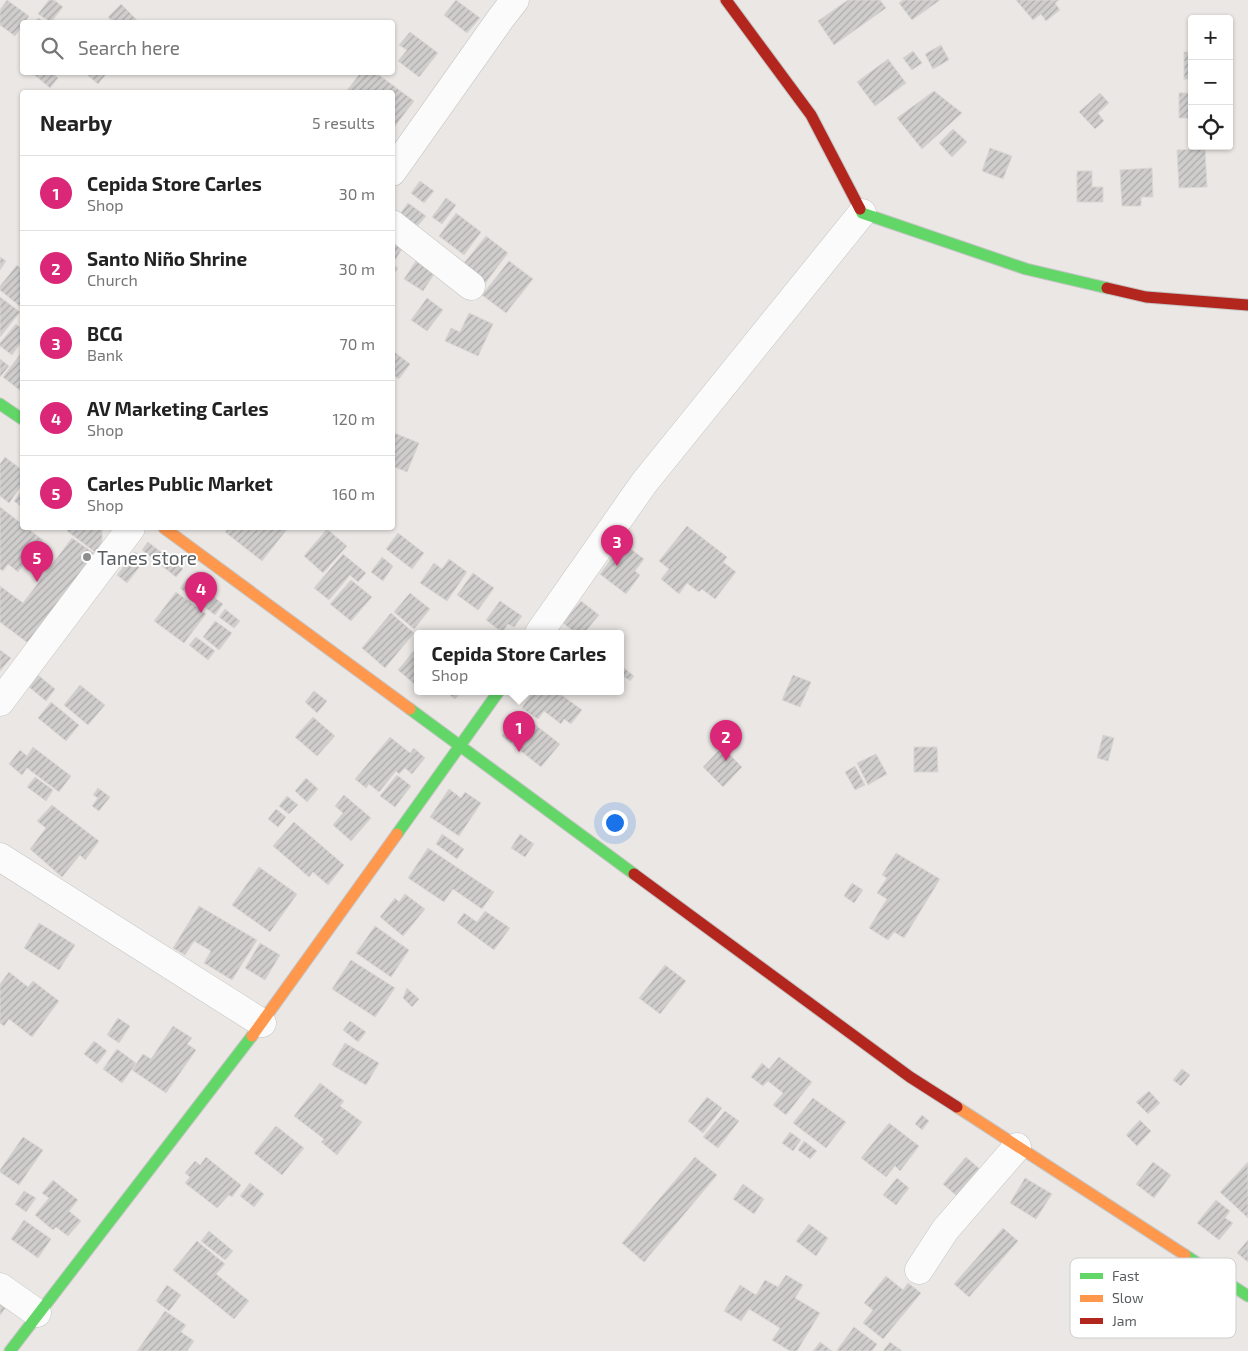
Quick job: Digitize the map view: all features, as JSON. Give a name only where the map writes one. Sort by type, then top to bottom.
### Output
[{"type":"street","points":[[395,168],[515,0]]},
{"type":"street","points":[[726,0],[811,115],[862,213],[1026,269],[1146,297],[1248,305]]},
{"type":"street","points":[[541,630],[644,483],[862,213]]},
{"type":"street","points":[[395,226],[471,286]]},
{"type":"street","points":[[0,404],[20,419]]},
{"type":"street","points":[[0,702],[129,530]]},
{"type":"street","points":[[167,530],[910,1078],[1189,1258]]},
{"type":"street","points":[[10,1351],[262,1023],[496,695]]},
{"type":"street","points":[[0,857],[262,1023]]},
{"type":"street","points":[[919,1270],[945,1230],[1017,1147]]},
{"type":"street","points":[[0,1287],[38,1313]]},
{"type":"street","points":[[1236,1288],[1248,1296]]},
{"type":"building","points":[[7,0],[29,16],[26,20],[20,20],[20,29],[15,36],[0,25],[0,10]]},
{"type":"building","points":[[49,0],[54,0],[63,7],[53,20],[48,20],[38,14]]},
{"type":"building","points":[[456,0],[480,18],[467,33],[444,15]]},
{"type":"building","points":[[848,0],[880,0],[886,8],[834,45],[818,21]]},
{"type":"building","points":[[903,0],[940,0],[912,20],[899,3]]},
{"type":"building","points":[[1016,0],[1059,0],[1055,3],[1060,10],[1046,21],[1041,14],[1033,20]]},
{"type":"building","points":[[121,4],[137,20],[112,20],[108,17]]},
{"type":"building","points":[[410,32],[438,53],[419,77],[398,61],[407,50],[399,45]]},
{"type":"building","points":[[941,45],[949,60],[933,69],[925,54]]},
{"type":"building","points":[[913,51],[922,63],[912,70],[903,58]]},
{"type":"building","points":[[1184,52],[1188,52],[1188,79],[1184,79]]},
{"type":"building","points":[[888,59],[906,83],[875,106],[857,82]]},
{"type":"building","points":[[35,75],[54,75],[58,78],[50,88]]},
{"type":"building","points":[[88,75],[106,75],[98,84]]},
{"type":"building","points":[[359,75],[379,75],[414,101],[395,126],[395,90],[348,90]]},
{"type":"building","points":[[934,91],[962,113],[922,149],[897,118]]},
{"type":"building","points":[[1100,93],[1109,103],[1098,113],[1104,121],[1095,129],[1079,112]]},
{"type":"building","points":[[1179,93],[1188,93],[1188,118],[1179,118]]},
{"type":"building","points":[[953,129],[967,142],[952,157],[939,143]]},
{"type":"building","points":[[990,148],[1012,156],[1003,179],[982,171]]},
{"type":"building","points":[[1177,150],[1205,150],[1207,187],[1179,188]]},
{"type":"building","points":[[1152,168],[1153,197],[1141,197],[1141,206],[1122,206],[1120,170]]},
{"type":"building","points":[[1077,171],[1092,171],[1092,187],[1103,187],[1103,202],[1077,202]]},
{"type":"building","points":[[420,181],[434,191],[424,203],[411,193]]},
{"type":"building","points":[[446,198],[456,205],[442,224],[432,217]]},
{"type":"building","points":[[408,203],[426,216],[414,230],[398,217]]},
{"type":"building","points":[[456,213],[481,232],[464,255],[439,236]]},
{"type":"building","points":[[486,236],[508,253],[483,286],[460,268]]},
{"type":"building","points":[[395,244],[402,249],[395,260]]},
{"type":"building","points":[[0,257],[6,261],[0,270]]},
{"type":"building","points":[[416,261],[435,273],[423,291],[404,279]]},
{"type":"building","points":[[509,261],[533,279],[506,313],[482,295]]},
{"type":"building","points":[[17,265],[20,268],[20,306],[0,290],[0,286]]},
{"type":"building","points":[[0,297],[20,312],[0,337]]},
{"type":"building","points":[[427,298],[443,310],[427,331],[411,320]]},
{"type":"building","points":[[469,313],[493,324],[478,356],[445,341],[451,328],[460,332]]},
{"type":"building","points":[[16,324],[20,327],[20,344],[12,355],[0,346],[0,343]]},
{"type":"building","points":[[395,353],[410,364],[399,379],[395,376]]},
{"type":"building","points":[[20,355],[20,390],[3,377]]},
{"type":"building","points":[[0,359],[9,366],[0,377]]},
{"type":"building","points":[[395,433],[419,443],[407,472],[395,467]]},
{"type":"building","points":[[5,457],[20,468],[20,488],[9,503],[0,496],[0,464]]},
{"type":"building","points":[[20,493],[20,506],[14,501]]},
{"type":"building","points":[[0,507],[20,522],[20,530],[30,530],[43,540],[18,572],[8,564],[3,571],[0,569]]},
{"type":"building","points":[[687,526],[727,557],[723,562],[736,572],[715,599],[702,589],[699,592],[687,583],[679,594],[661,579],[669,569],[659,561]]},
{"type":"building","points":[[102,530],[102,542],[95,552],[67,531]]},
{"type":"building","points":[[227,530],[286,530],[262,561],[225,532]]},
{"type":"building","points":[[326,530],[347,546],[323,573],[304,556]]},
{"type":"building","points":[[398,533],[424,553],[412,569],[386,549]]},
{"type":"building","points":[[72,538],[95,554],[28,643],[0,622],[0,586],[23,603]]},
{"type":"building","points":[[148,542],[183,569],[176,577],[142,550]]},
{"type":"building","points":[[623,543],[644,559],[635,571],[640,575],[626,594],[600,574]]},
{"type":"building","points":[[135,552],[145,560],[127,583],[117,575]]},
{"type":"building","points":[[343,554],[366,573],[358,582],[350,575],[329,600],[314,588]]},
{"type":"building","points":[[382,557],[393,566],[383,581],[371,572]]},
{"type":"building","points":[[449,559],[467,572],[447,601],[420,583],[434,563],[442,569]]},
{"type":"building","points":[[473,573],[494,588],[478,610],[457,595]]},
{"type":"building","points":[[188,578],[223,604],[215,615],[180,588]]},
{"type":"building","points":[[351,580],[372,597],[351,621],[330,604]]},
{"type":"building","points":[[176,592],[206,614],[184,643],[154,621]]},
{"type":"building","points":[[410,593],[430,609],[414,629],[394,612]]},
{"type":"building","points":[[500,601],[522,616],[514,627],[508,624],[504,630],[499,630],[486,620]]},
{"type":"building","points":[[581,601],[599,615],[586,630],[572,630],[563,623]]},
{"type":"building","points":[[225,609],[240,621],[234,628],[219,617]]},
{"type":"building","points":[[391,613],[414,633],[385,668],[362,648]]},
{"type":"building","points":[[215,621],[232,633],[219,650],[203,637]]},
{"type":"building","points":[[196,637],[215,651],[208,660],[189,645]]},
{"type":"building","points":[[0,650],[11,658],[0,671]]},
{"type":"building","points":[[414,651],[414,684],[398,670]]},
{"type":"building","points":[[624,668],[634,676],[630,681],[625,677],[624,678]]},
{"type":"building","points":[[38,675],[55,689],[46,701],[29,687]]},
{"type":"building","points":[[793,675],[811,682],[800,707],[782,700]]},
{"type":"building","points":[[80,685],[105,705],[88,725],[64,705]]},
{"type":"building","points":[[314,691],[327,701],[317,713],[305,702]]},
{"type":"building","points":[[450,695],[458,695],[455,699]]},
{"type":"building","points":[[531,695],[561,695],[582,710],[571,724],[564,719],[561,724],[544,711],[538,719],[522,708]]},
{"type":"building","points":[[51,702],[79,725],[66,741],[38,718]]},
{"type":"building","points":[[520,713],[560,744],[541,767],[502,736]]},
{"type":"building","points":[[313,717],[335,736],[317,756],[295,737]]},
{"type":"building","points":[[1103,735],[1114,738],[1108,761],[1097,758]]},
{"type":"building","points":[[390,737],[410,753],[414,748],[425,758],[412,774],[405,768],[399,774],[396,771],[379,792],[369,784],[366,788],[355,779]]},
{"type":"building","points":[[33,747],[71,776],[59,792],[27,768],[22,775],[9,764],[20,750],[27,756]]},
{"type":"building","points":[[722,747],[742,767],[723,787],[703,767]]},
{"type":"building","points":[[914,747],[937,747],[938,772],[914,772]]},
{"type":"building","points":[[876,754],[887,774],[868,785],[857,763]]},
{"type":"building","points":[[855,766],[865,785],[855,790],[845,772]]},
{"type":"building","points":[[397,775],[411,786],[395,807],[380,796]]},
{"type":"building","points":[[35,777],[53,790],[46,801],[27,787]]},
{"type":"building","points":[[306,778],[318,789],[307,802],[295,791]]},
{"type":"building","points":[[98,788],[110,797],[99,811],[92,806],[98,798],[93,795]]},
{"type":"building","points":[[449,789],[461,798],[465,792],[481,803],[459,836],[430,817]]},
{"type":"building","points":[[344,795],[371,818],[351,841],[333,825],[343,813],[335,806]]},
{"type":"building","points":[[287,796],[298,805],[289,814],[279,806]]},
{"type":"building","points":[[52,805],[99,841],[85,860],[80,855],[62,877],[30,849],[46,828],[37,821]]},
{"type":"building","points":[[276,809],[286,817],[278,827],[268,819]]},
{"type":"building","points":[[294,822],[344,865],[328,885],[313,872],[309,877],[273,846]]},
{"type":"building","points":[[442,834],[464,849],[457,859],[436,844]]},
{"type":"building","points":[[520,834],[534,844],[525,857],[511,848]]},
{"type":"building","points":[[428,848],[494,892],[482,909],[453,889],[444,902],[408,878]]},
{"type":"building","points":[[896,853],[940,879],[904,938],[894,932],[888,940],[869,928],[887,899],[877,893],[887,878],[882,875]]},
{"type":"building","points":[[259,867],[297,894],[270,932],[232,905]]},
{"type":"building","points":[[852,883],[863,890],[854,903],[844,896]]},
{"type":"building","points":[[405,894],[425,909],[403,936],[380,917],[395,898],[399,902]]},
{"type":"building","points":[[199,906],[257,940],[232,980],[204,963],[211,951],[194,941],[185,955],[173,948]]},
{"type":"building","points":[[485,911],[510,928],[494,950],[457,923],[464,913],[477,922]]},
{"type":"building","points":[[39,923],[75,945],[59,970],[24,948]]},
{"type":"building","points":[[375,926],[409,950],[391,977],[356,953]]},
{"type":"building","points":[[260,943],[280,955],[265,980],[245,968]]},
{"type":"building","points":[[351,960],[395,988],[375,1017],[332,989]]},
{"type":"building","points":[[665,965],[686,981],[660,1014],[639,998]]},
{"type":"building","points":[[9,972],[28,987],[33,981],[59,1001],[32,1037],[9,1019],[4,1026],[0,1023],[0,984]]},
{"type":"building","points":[[407,988],[419,999],[412,1007],[403,998]]},
{"type":"building","points":[[118,1018],[130,1026],[119,1043],[107,1035]]},
{"type":"building","points":[[350,1021],[366,1032],[358,1042],[343,1030]]},
{"type":"building","points":[[173,1026],[192,1038],[187,1044],[196,1050],[166,1093],[132,1070],[143,1054],[151,1059]]},
{"type":"building","points":[[94,1041],[107,1051],[97,1064],[84,1054]]},
{"type":"building","points":[[345,1043],[379,1063],[366,1085],[332,1065]]},
{"type":"building","points":[[117,1049],[136,1063],[122,1083],[103,1069]]},
{"type":"building","points":[[779,1057],[812,1082],[786,1115],[773,1105],[783,1093],[768,1081],[763,1086],[751,1077],[762,1063],[769,1069]]},
{"type":"building","points":[[1182,1069],[1190,1075],[1181,1086],[1173,1080]]},
{"type":"building","points":[[320,1083],[344,1101],[340,1106],[362,1122],[337,1155],[321,1142],[324,1139],[294,1116]]},
{"type":"building","points":[[1149,1091],[1160,1103],[1148,1114],[1136,1102]]},
{"type":"building","points":[[707,1097],[722,1108],[703,1133],[688,1121]]},
{"type":"building","points":[[813,1098],[846,1122],[826,1148],[793,1123]]},
{"type":"building","points":[[725,1111],[739,1121],[718,1148],[703,1137]]},
{"type":"building","points":[[922,1115],[929,1121],[922,1130],[915,1124]]},
{"type":"building","points":[[1140,1120],[1151,1131],[1137,1146],[1126,1135]]},
{"type":"building","points":[[889,1123],[919,1146],[900,1171],[895,1166],[886,1177],[861,1158]]},
{"type":"building","points":[[276,1126],[304,1148],[282,1175],[254,1153]]},
{"type":"building","points":[[790,1132],[801,1140],[793,1151],[782,1143]]},
{"type":"building","points":[[23,1137],[43,1150],[19,1185],[0,1172],[0,1170]]},
{"type":"building","points":[[804,1141],[817,1151],[810,1159],[798,1150]]},
{"type":"building","points":[[206,1157],[241,1185],[232,1197],[229,1195],[217,1208],[185,1183],[190,1177],[185,1173],[195,1161],[200,1165]]},
{"type":"building","points":[[695,1157],[717,1175],[644,1262],[622,1243]]},
{"type":"building","points":[[966,1157],[982,1171],[958,1197],[943,1184]]},
{"type":"building","points":[[1153,1162],[1171,1175],[1154,1198],[1136,1184]]},
{"type":"building","points":[[1248,1162],[1248,1218],[1220,1192]]},
{"type":"building","points":[[897,1178],[909,1188],[896,1205],[883,1195]]},
{"type":"building","points":[[1025,1178],[1052,1194],[1036,1219],[1010,1203]]},
{"type":"building","points":[[53,1180],[78,1200],[69,1211],[81,1221],[68,1236],[56,1227],[53,1230],[35,1215],[49,1198],[42,1193]]},
{"type":"building","points":[[250,1183],[264,1194],[254,1207],[240,1196]]},
{"type":"building","points":[[743,1184],[764,1199],[754,1214],[733,1199]]},
{"type":"building","points":[[24,1191],[36,1198],[26,1212],[15,1204]]},
{"type":"building","points":[[1216,1200],[1230,1211],[1225,1218],[1233,1223],[1219,1240],[1197,1223]]},
{"type":"building","points":[[24,1220],[51,1239],[38,1258],[11,1239]]},
{"type":"building","points":[[809,1224],[828,1238],[816,1256],[796,1241]]},
{"type":"building","points":[[1003,1228],[1018,1241],[969,1297],[954,1284]]},
{"type":"building","points":[[209,1231],[233,1251],[225,1260],[201,1241]]},
{"type":"building","points":[[1248,1240],[1248,1262],[1237,1253]]},
{"type":"building","points":[[197,1241],[225,1264],[216,1274],[249,1301],[234,1319],[173,1270]]},
{"type":"building","points":[[786,1275],[803,1285],[795,1298],[820,1313],[797,1351],[790,1351],[772,1340],[780,1328],[749,1309],[741,1321],[724,1311],[740,1285],[756,1295],[765,1280],[778,1287]]},
{"type":"building","points":[[886,1276],[903,1290],[908,1283],[921,1293],[883,1339],[863,1323],[873,1310],[864,1303]]},
{"type":"building","points":[[167,1285],[181,1295],[169,1311],[156,1301]]},
{"type":"building","points":[[0,1301],[7,1306],[0,1315]]},
{"type":"building","points":[[165,1311],[186,1325],[181,1332],[194,1341],[187,1351],[137,1351]]},
{"type":"building","points":[[854,1327],[877,1344],[872,1351],[837,1350]]},
{"type":"building","points":[[820,1342],[832,1351],[813,1351]]},
{"type":"building","points":[[890,1342],[902,1351],[883,1351]]},
{"type":"traffic: fast","points":[[860,209],[862,213],[1026,269],[1107,288]]},
{"type":"traffic: fast","points":[[0,404],[20,418]]},
{"type":"traffic: fast","points":[[397,834],[496,695]]},
{"type":"traffic: fast","points":[[410,709],[634,874]]},
{"type":"traffic: fast","points":[[10,1351],[252,1036]]},
{"type":"traffic: fast","points":[[1185,1255],[1190,1258]]},
{"type":"traffic: fast","points":[[1236,1288],[1248,1296]]},
{"type":"traffic: slow","points":[[167,530],[410,709]]},
{"type":"traffic: slow","points":[[252,1036],[397,834]]},
{"type":"traffic: slow","points":[[957,1107],[1185,1255]]},
{"type":"traffic: jam","points":[[726,0],[811,115],[860,209]]},
{"type":"traffic: jam","points":[[1107,288],[1146,297],[1248,305]]},
{"type":"traffic: jam","points":[[634,874],[910,1077],[957,1107]]},
{"type":"place","name":"Tanes store","points":[[87,557]]},
{"type":"place","name":"BCG","points":[[617,566]]},
{"type":"place","name":"Carles Public Market","points":[[37,582]]},
{"type":"place","name":"AV Marketing Carles","points":[[201,613]]},
{"type":"place","name":"Cepida Store Carles","points":[[519,752]]},
{"type":"place","name":"Santo Niño Shrine","points":[[726,761]]}]
